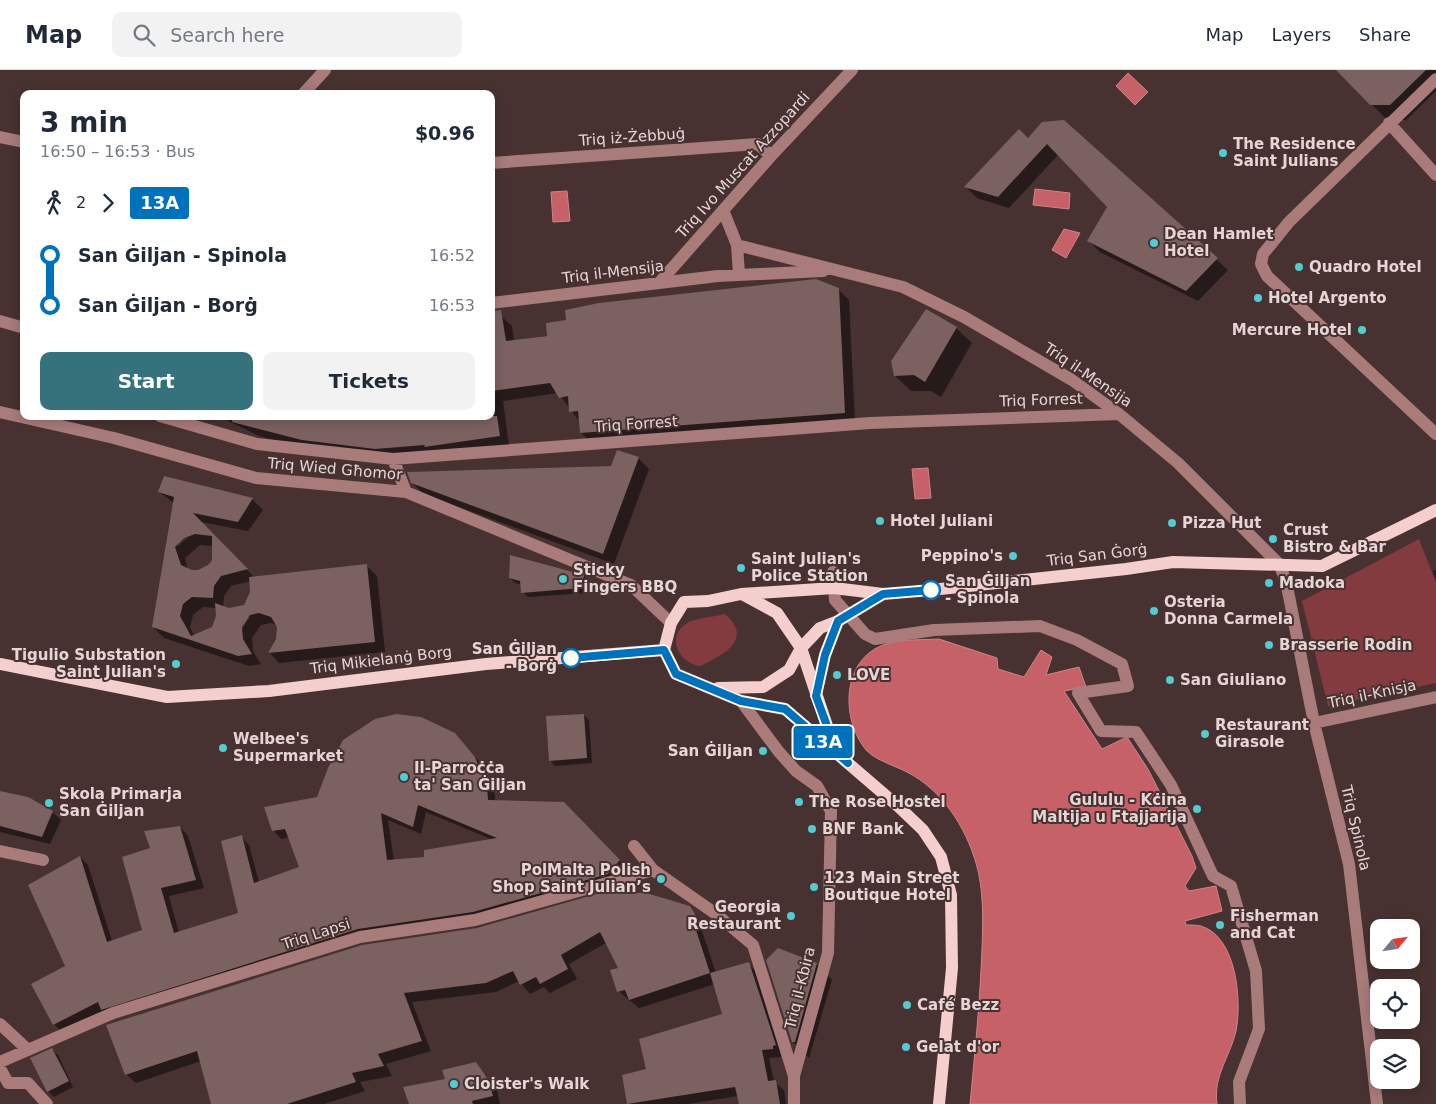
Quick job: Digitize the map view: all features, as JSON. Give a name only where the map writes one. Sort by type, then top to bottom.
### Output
[{"type":"main road","name":"Triq San Ġorġ","points":[[664,650],[671,623],[684,602],[708,601],[741,594],[834,588],[883,594],[1116,570],[1173,562],[1322,566],[1436,510]]},
{"type":"main road","points":[[741,594],[777,613],[801,648],[827,726],[848,763]]},
{"type":"main road","points":[[715,688],[763,687],[789,670],[801,648],[820,628],[843,618],[883,594]]},
{"type":"main road","points":[[816,696],[825,655],[843,618]]},
{"type":"main road","points":[[664,650],[676,674],[715,688],[741,701],[785,709],[923,830],[941,857],[951,895],[952,968],[939,1104]]},
{"type":"main road","name":"Triq Mikielanġ Borg","points":[[0,664],[167,697],[269,690],[486,664],[664,650]]},
{"type":"street","points":[[306,90],[325,70]]},
{"type":"street","name":"Triq Ivo Muscat Azzopardi","points":[[659,283],[771,156],[852,70]]},
{"type":"street","points":[[1436,79],[1289,222],[1264,254],[1261,264],[1267,276],[1436,434]]},
{"type":"street","points":[[1389,123],[1436,175]]},
{"type":"street","points":[[0,137],[20,141]]},
{"type":"street","name":"Triq iż-Żebbuġ","points":[[495,163],[758,144],[771,156]]},
{"type":"street","points":[[724,210],[737,245],[739,274]]},
{"type":"street","name":"Triq il-Mensija","points":[[737,245],[903,287],[964,317],[1072,380],[1119,414],[1178,464],[1279,564]]},
{"type":"street","name":"Triq il-Mensija","points":[[495,303],[739,274],[840,271]]},
{"type":"street","points":[[0,322],[20,327]]},
{"type":"street","name":"Triq Wied Għomor","points":[[0,412],[20,417]]},
{"type":"street","name":"Triq Forrest","points":[[174,420],[257,444],[393,459],[870,423],[1119,414]]},
{"type":"street","name":"Triq Wied Għomor","points":[[35,420],[114,438],[256,478],[406,492],[631,585],[671,623]]},
{"type":"street","points":[[393,459],[406,492]]},
{"type":"street","name":"Triq Spinola","points":[[1279,564],[1286,581],[1314,723],[1349,864],[1377,1104]]},
{"type":"street","points":[[833,572],[835,600],[843,618],[875,639],[934,630],[1040,626],[1077,640],[1122,664],[1128,686],[1078,693],[1101,731],[1136,732],[1171,785],[1213,876],[1231,886],[1256,971],[1259,1029],[1239,1082],[1240,1104]]},
{"type":"street","name":"Triq il-Knisja","points":[[1314,723],[1436,697]]},
{"type":"street","name":"Triq il-Kbira","points":[[741,701],[779,752],[796,771],[817,786],[831,811],[828,953],[794,1076],[794,1104]]},
{"type":"street","points":[[634,846],[653,870],[716,914],[753,945],[794,1076]]},
{"type":"street","points":[[0,851],[43,860]]},
{"type":"street","name":"Triq Lapsi","points":[[0,1062],[113,1013],[360,937],[475,920],[653,870]]},
{"type":"street","points":[[0,1024],[28,1050]]},
{"type":"street","points":[[0,1068],[8,1083],[28,1083],[47,1104]]},
{"type":"shaded area","points":[[1128,73],[1148,92],[1135,105],[1116,86]]},
{"type":"shaded area","points":[[1035,189],[1070,193],[1069,209],[1033,205]]},
{"type":"shaded area","points":[[567,191],[570,221],[553,222],[551,192]]},
{"type":"shaded area","points":[[1064,229],[1080,233],[1066,258],[1052,250]]},
{"type":"shaded area","points":[[928,468],[931,498],[915,499],[912,469]]},
{"type":"shaded area","points":[[1419,539],[1436,583],[1436,683],[1328,706],[1302,601]]},
{"type":"shaded area","points":[[725,614],[733,623],[737,632],[732,646],[700,666],[686,660],[677,649],[677,635],[680,629],[691,621]]},
{"type":"shaded area","points":[[939,639],[997,658],[998,669],[1024,677],[1041,650],[1052,657],[1046,675],[1079,667],[1086,687],[1064,691],[1102,749],[1127,737],[1148,769],[1192,856],[1196,868],[1185,886],[1189,891],[1216,886],[1222,911],[1185,921],[1186,925],[1201,926],[1213,932],[1223,943],[1234,971],[1237,987],[1238,1018],[1236,1031],[1217,1084],[1217,1104],[970,1104],[979,1007],[983,917],[982,895],[976,863],[966,836],[951,810],[920,780],[880,760],[867,751],[858,738],[852,723],[849,707],[853,676],[860,662],[871,651],[892,642]]},
{"type":"building","points":[[1336,70],[1426,70],[1390,105],[1370,105]]},
{"type":"building","points":[[1064,120],[1218,258],[1186,291],[1087,241],[1107,207],[1047,144],[998,197],[964,187],[1019,129],[1028,138],[1042,122]]},
{"type":"building","points":[[816,279],[839,288],[845,413],[580,433],[578,411],[569,412],[568,396],[559,398],[550,383],[495,390],[495,311],[501,310],[506,341],[547,336],[546,323],[566,320],[565,310],[599,303]]},
{"type":"building","points":[[926,309],[957,327],[925,382],[914,375],[894,376],[891,361]]},
{"type":"building","points":[[495,416],[497,416],[500,436],[424,447],[425,445],[375,449],[302,440],[232,422],[232,420],[495,420]]},
{"type":"building","points":[[617,450],[639,457],[603,554],[411,483],[407,472],[611,466]]},
{"type":"building","points":[[164,476],[253,498],[238,522],[193,513],[248,569],[221,576],[214,586],[213,598],[192,597],[183,604],[180,616],[191,636],[212,627],[216,616],[215,603],[229,608],[244,605],[250,592],[249,577],[367,564],[375,642],[268,653],[276,639],[277,627],[271,617],[259,613],[250,615],[242,627],[243,639],[252,654],[238,656],[152,627],[174,497],[158,492]],"holes":[[[195,534],[212,536],[212,560],[208,565],[198,570],[192,570],[181,565],[175,547],[184,538]]]},
{"type":"building","points":[[510,555],[584,575],[582,588],[521,593],[520,581],[509,578]]},
{"type":"building","points":[[396,714],[421,717],[455,733],[475,757],[487,786],[488,800],[564,802],[620,860],[608,874],[473,912],[358,929],[101,1010],[98,1002],[53,1025],[31,984],[65,966],[28,885],[80,856],[107,942],[142,930],[122,857],[150,848],[144,831],[180,826],[196,880],[161,888],[174,933],[238,913],[221,841],[242,835],[254,883],[299,867],[285,829],[272,831],[264,807],[317,797],[328,768],[343,740],[375,719]],"holes":[[[418,805],[497,838],[424,850],[424,857],[387,860],[381,813],[413,827]]]},
{"type":"building","points":[[584,714],[587,758],[549,761],[546,716]]},
{"type":"building","points":[[0,791],[28,797],[53,811],[42,837],[0,826]]},
{"type":"building","points":[[600,893],[646,893],[690,906],[698,919],[693,921],[710,973],[629,1000],[625,990],[617,992],[610,970],[618,968],[600,932],[561,955],[568,969],[540,984],[536,977],[520,985],[513,971],[486,983],[404,993],[422,1041],[378,1054],[384,1066],[352,1073],[356,1082],[287,1104],[211,1104],[197,1051],[125,1075],[106,1025],[362,945],[477,928]]},
{"type":"building","points":[[778,948],[817,963],[795,1042],[792,1042],[766,960]]},
{"type":"building","points":[[749,962],[776,1045],[773,1046],[773,1049],[762,1050],[768,1081],[776,1080],[780,1104],[739,1104],[735,1087],[627,1104],[622,1075],[646,1069],[639,1039],[722,1014],[710,973]]},
{"type":"building","points":[[52,1048],[69,1081],[47,1092],[30,1058]]},
{"type":"building","name":"Cloister's Walk","points":[[476,1062],[489,1081],[493,1096],[472,1101],[473,1104],[409,1104],[403,1087],[445,1079],[442,1070]]},
{"type":"bus line","name":"13A","points":[[571,658],[664,650],[676,674],[715,688],[741,701],[785,709],[848,763],[827,726],[816,696],[825,655],[838,621],[883,594],[931,590]]},
{"type":"place","name":"The Residence Saint Julians","points":[[1223,153]]},
{"type":"place","name":"Dean Hamlet Hotel","points":[[1154,243]]},
{"type":"place","name":"Quadro Hotel","points":[[1299,267]]},
{"type":"place","name":"Hotel Argento","points":[[1258,298]]},
{"type":"place","name":"Mercure Hotel","points":[[1362,330]]},
{"type":"place","name":"Hotel Juliani","points":[[880,521]]},
{"type":"place","name":"Pizza Hut","points":[[1172,523]]},
{"type":"place","name":"Crust Bistro & Bar","points":[[1273,539]]},
{"type":"place","name":"Peppino's","points":[[1013,556]]},
{"type":"place","name":"Saint Julian's Police Station","points":[[741,568]]},
{"type":"place","name":"Sticky Fingers BBQ","points":[[563,579]]},
{"type":"place","name":"Madoka","points":[[1269,583]]},
{"type":"place","name":"San Ġiljan - Spinola","points":[[931,590]]},
{"type":"place","name":"Osteria Donna Carmela","points":[[1154,611]]},
{"type":"place","name":"Brasserie Rodin","points":[[1269,645]]},
{"type":"place","name":"San Ġiljan - Borġ","points":[[571,658]]},
{"type":"place","name":"Tigulio Substation Saint Julian's","points":[[176,664]]},
{"type":"place","name":"LOVE","points":[[837,675]]},
{"type":"place","name":"San Giuliano","points":[[1170,680]]},
{"type":"place","name":"Restaurant Girasole","points":[[1205,734]]},
{"type":"place","name":"Welbee's Supermarket","points":[[223,748]]},
{"type":"place","name":"San Ġiljan","points":[[763,751]]},
{"type":"place","name":"Il-Parroċċa ta' San Ġiljan","points":[[404,777]]},
{"type":"place","name":"The Rose Hostel","points":[[799,802]]},
{"type":"place","name":"Skola Primarja San Ġiljan","points":[[49,803]]},
{"type":"place","name":"Gululu - Kċina Maltija u Ftajjarija","points":[[1197,809]]},
{"type":"place","name":"BNF Bank","points":[[812,829]]},
{"type":"place","name":"PolMalta Polish Shop Saint Julian’s","points":[[661,879]]},
{"type":"place","name":"123 Main Street Boutique Hotel","points":[[814,887]]},
{"type":"place","name":"Georgia Restaurant","points":[[791,916]]},
{"type":"place","name":"Fisherman and Cat","points":[[1220,925]]},
{"type":"place","name":"Café Bezz","points":[[907,1005]]},
{"type":"place","name":"Gelat d'or","points":[[906,1047]]},
{"type":"place","name":"Cloister's Walk","points":[[454,1084]]}]
